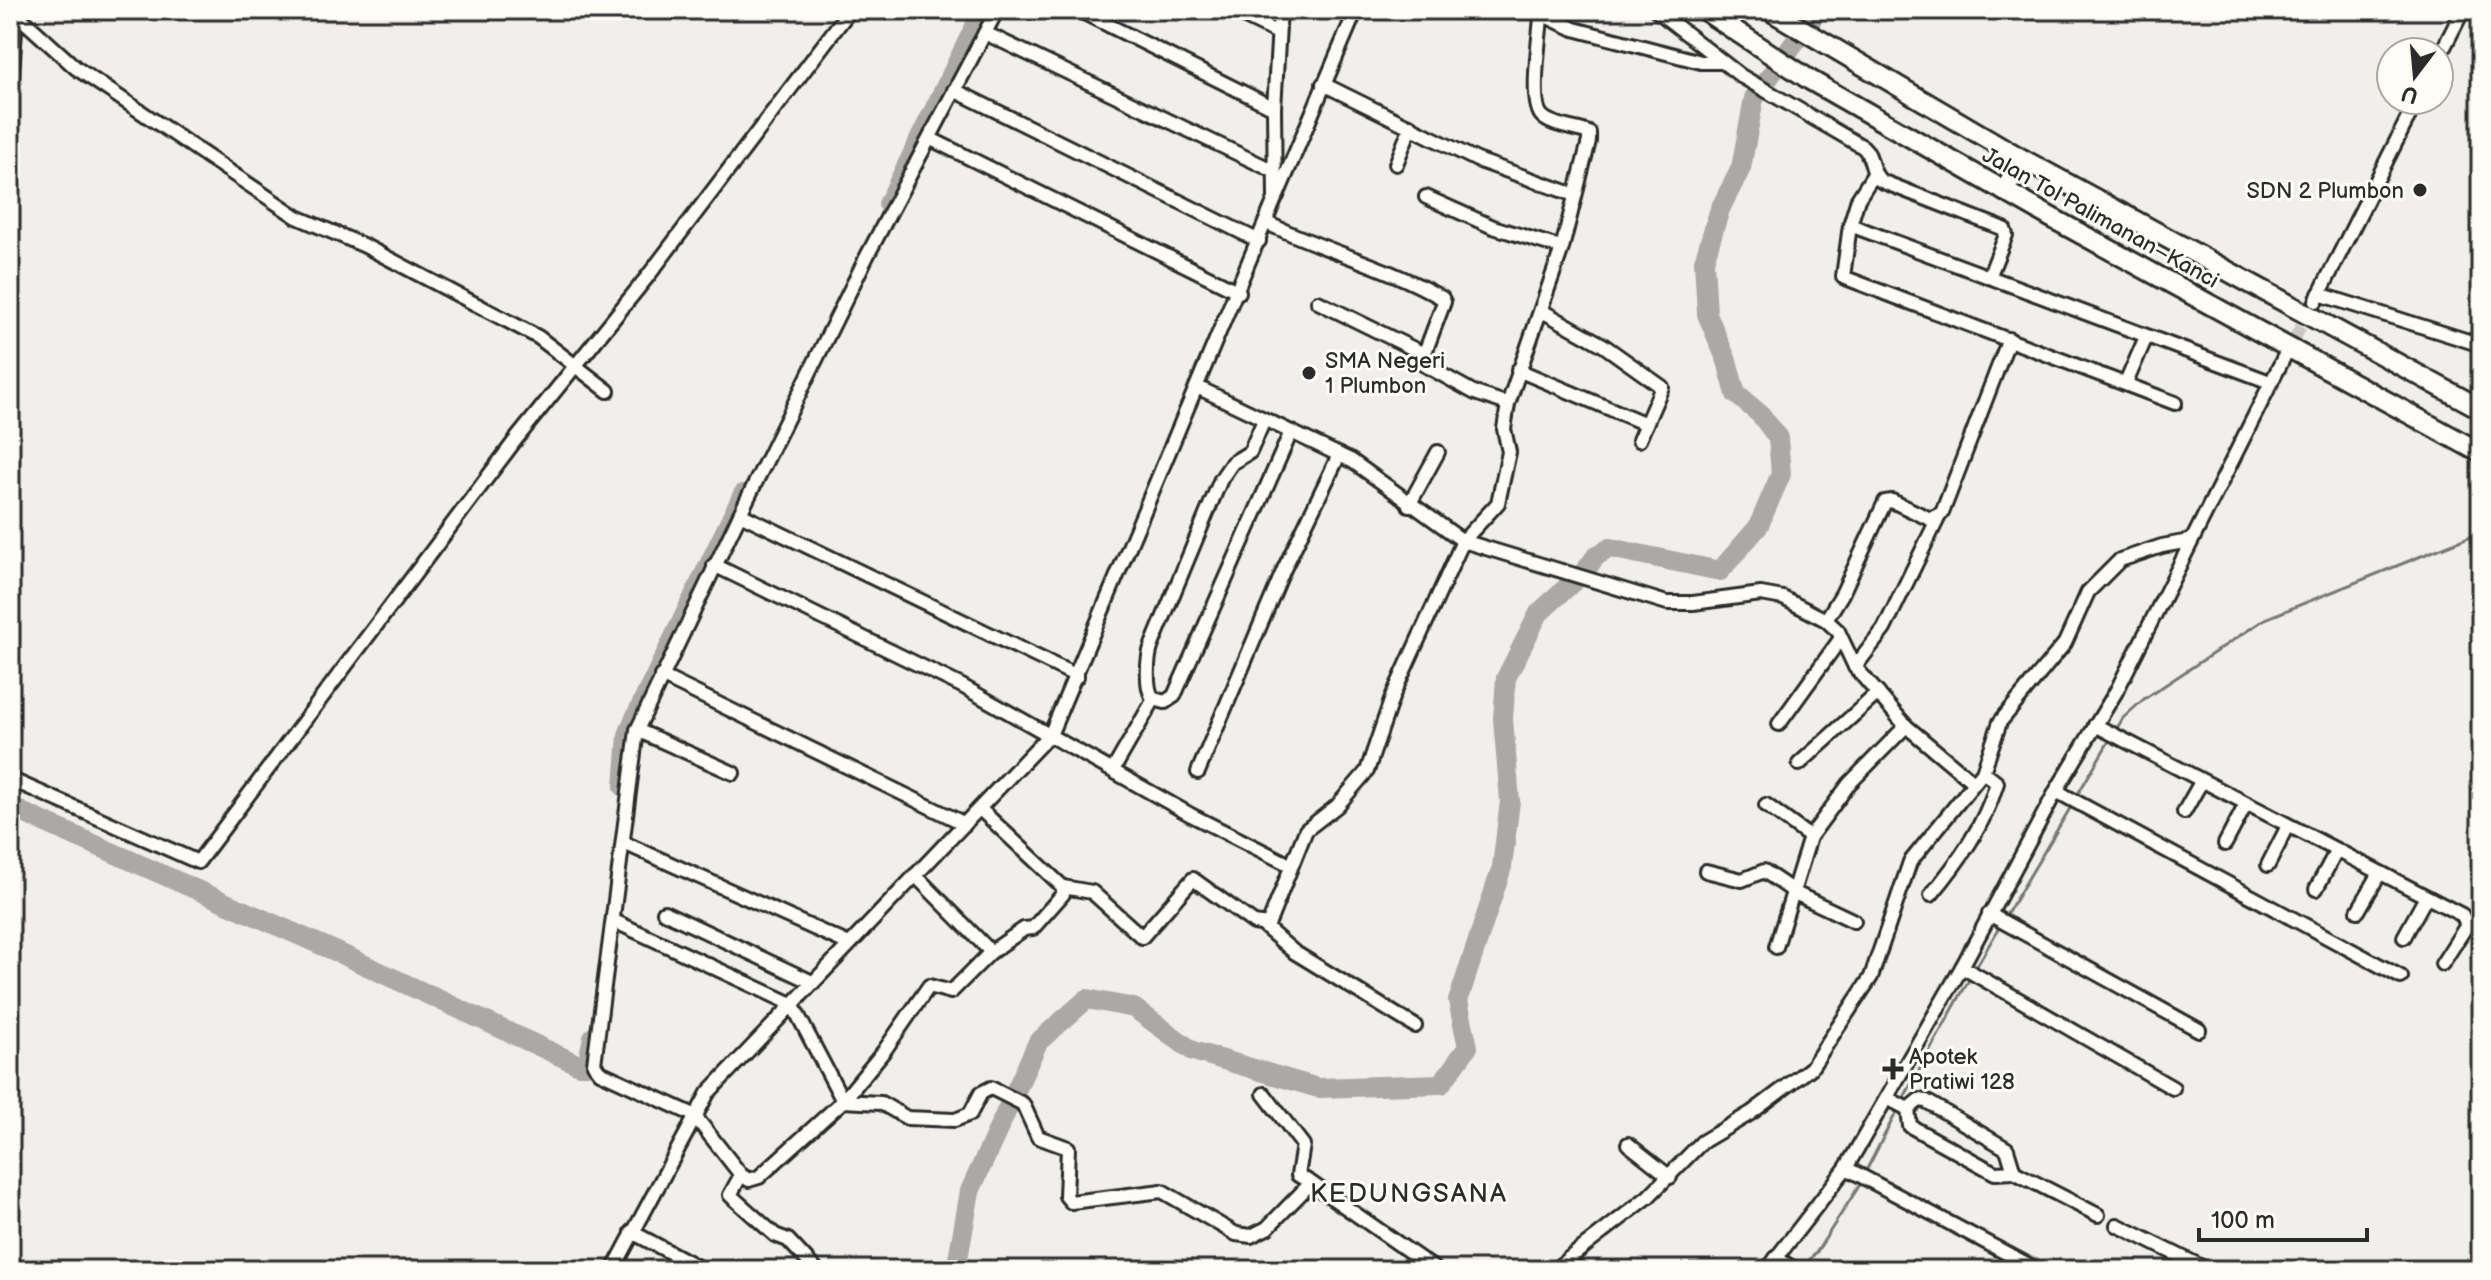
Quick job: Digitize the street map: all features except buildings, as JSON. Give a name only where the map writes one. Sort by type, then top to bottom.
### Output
[{"type":"highway","name":"Jalan Tol Palimanan–Kanci","points":[[1704,10],[1810,80],[2004,191],[2481,453]]},
{"type":"highway","name":"Jalan Tol Palimanan–Kanci","points":[[1769,10],[2022,159],[2481,409]]},
{"type":"highway","points":[[2004,191],[2022,159]]},
{"type":"street","points":[[10,779],[198,862],[343,665],[574,365],[648,276],[850,10]]},
{"type":"street","points":[[997,10],[867,256],[714,565],[637,730],[594,1068],[694,1115],[741,1175],[749,1180],[759,1177],[843,1101],[884,1051],[929,986],[951,992],[991,952],[1024,929],[1033,928],[1063,894],[1063,887]]},
{"type":"street","points":[[1078,10],[1274,108]]},
{"type":"street","points":[[1231,10],[1261,17],[1278,33]]},
{"type":"street","points":[[1275,199],[1274,108],[1280,10]]},
{"type":"street","points":[[613,1270],[694,1115],[713,1087],[1051,733],[1356,10]]},
{"type":"street","points":[[1656,10],[1741,76],[1867,150],[1874,174],[1881,181],[2004,229],[2006,235],[1989,277]]},
{"type":"street","points":[[2450,36],[2463,10]]},
{"type":"street","points":[[1265,927],[1271,922],[1290,865],[1306,830],[1337,806],[1367,771],[1393,695],[1463,541],[1498,503],[1509,452],[1504,429],[1508,404],[1562,248],[1590,135],[1544,119],[1538,111],[1536,13],[1682,58],[1722,62]]},
{"type":"street","points":[[12,17],[76,68],[297,217],[365,246],[538,337],[608,391]]},
{"type":"street","points":[[10,99],[12,17]]},
{"type":"street","points":[[985,33],[1274,171]]},
{"type":"street","points":[[1323,84],[1505,172],[1575,195]]},
{"type":"street","points":[[954,90],[1259,241]]},
{"type":"street","points":[[2409,116],[2318,298],[2481,345]]},
{"type":"street","points":[[1396,164],[1411,126]]},
{"type":"street","points":[[931,139],[980,166],[1144,242],[1239,292]]},
{"type":"street","points":[[1874,174],[1858,199],[1850,225],[1843,277],[2175,403]]},
{"type":"street","points":[[1426,197],[1493,227],[1562,248]]},
{"type":"street","points":[[1267,223],[1331,253],[1344,253],[1373,265],[1442,298],[1444,302],[1422,353],[1422,364],[1475,393],[1508,404]]},
{"type":"street","points":[[1850,225],[2270,382]]},
{"type":"street","points":[[1318,302],[1422,353]]},
{"type":"street","points":[[1542,311],[1603,345],[1661,385],[1662,392],[1639,440]]},
{"type":"street","points":[[2126,383],[2146,337]]},
{"type":"street","points":[[1855,667],[1884,629],[1939,516],[2009,339]]},
{"type":"street","points":[[1767,1270],[1899,1104],[2065,796],[2189,541],[2285,355]]},
{"type":"street","points":[[1518,370],[1646,424]]},
{"type":"street","points":[[1197,387],[1366,470],[1409,505],[1463,541],[1597,583],[1679,604],[1741,594],[1774,596],[1826,620],[1841,638],[1855,667],[1906,726],[1973,782]]},
{"type":"street","points":[[1264,420],[1250,452],[1232,463],[1221,479],[1152,645],[1148,657],[1147,687],[1154,699],[1165,702],[1174,696],[1291,432]]},
{"type":"street","points":[[1409,505],[1438,452]]},
{"type":"street","points":[[1198,772],[1284,569],[1339,455]]},
{"type":"street","points":[[1826,620],[1842,594],[1885,502],[1892,501],[1930,519],[1939,516]]},
{"type":"street","points":[[740,514],[1077,676]]},
{"type":"street","points":[[1554,1270],[1594,1242],[1670,1177],[1702,1142],[1780,1092],[1823,1054],[1871,977],[1910,862],[1983,772],[2000,722],[2065,643],[2097,580],[2125,557],[2189,541]]},
{"type":"street","points":[[714,565],[962,686],[1290,865]]},
{"type":"street","points":[[1779,724],[1841,638]]},
{"type":"street","points":[[661,676],[965,824]]},
{"type":"street","points":[[1799,764],[1878,693]]},
{"type":"street","points":[[1113,770],[1154,699]]},
{"type":"street","points":[[1776,947],[1810,837],[1849,784],[1906,726]]},
{"type":"street","points":[[2099,728],[2462,915],[2467,921],[2442,964]]},
{"type":"street","points":[[637,730],[733,773]]},
{"type":"street","points":[[1931,895],[1969,846],[1985,816],[1997,783],[1983,772]]},
{"type":"street","points":[[2184,812],[2201,782]]},
{"type":"street","points":[[2065,796],[2401,977]]},
{"type":"street","points":[[2225,844],[2246,804]]},
{"type":"street","points":[[1766,805],[1810,837]]},
{"type":"street","points":[[980,809],[1063,887],[1092,892],[1142,937],[1193,879],[1254,923],[1265,927],[1294,952],[1415,1026]]},
{"type":"street","points":[[2268,865],[2288,826]]},
{"type":"street","points":[[624,843],[849,944]]},
{"type":"street","points":[[2316,889],[2337,850]]},
{"type":"street","points":[[1706,871],[1742,880],[1763,870],[1792,891],[1854,921]]},
{"type":"street","points":[[2358,911],[2380,873]]},
{"type":"street","points":[[915,875],[991,952]]},
{"type":"street","points":[[2404,937],[2426,897]]},
{"type":"street","points":[[664,912],[812,982]]},
{"type":"street","points":[[1998,920],[2199,1030]]},
{"type":"street","points":[[614,921],[792,1004],[843,1101]]},
{"type":"street","points":[[1970,971],[2173,1088]]},
{"type":"street","points":[[843,1101],[881,1103],[907,1118],[955,1120],[970,1114],[985,1090],[995,1090],[1020,1102],[1038,1137],[1068,1148],[1066,1196],[1071,1202],[1162,1191],[1236,1234],[1251,1236],[1267,1228],[1311,1183]]},
{"type":"street","points":[[1264,1094],[1302,1143],[1305,1152],[1298,1175],[1430,1269]]},
{"type":"street","points":[[1899,1104],[1923,1099],[1993,1138],[2009,1151],[2014,1172]]},
{"type":"street","points":[[1899,1104],[1910,1126],[1995,1173],[2014,1172],[2098,1215]]},
{"type":"street","points":[[1628,1144],[1670,1177]]},
{"type":"street","points":[[1846,1168],[2038,1270]]},
{"type":"street","points":[[741,1175],[730,1195],[775,1235],[788,1240],[816,1270]]},
{"type":"street","points":[[2117,1225],[2208,1270]]},
{"type":"street","points":[[632,1232],[703,1270]]},
{"type":"street","points":[[1776,1258],[1792,1268]]},
{"type":"waterway","points":[[888,204],[983,10]]},
{"type":"waterway","points":[[956,1270],[970,1191],[1038,1042],[1087,999],[1134,1008],[1193,1051],[1318,1088],[1441,1084],[1468,1047],[1458,1001],[1502,867],[1510,801],[1503,719],[1506,678],[1539,613],[1586,570],[1596,556],[1610,548],[1720,571],[1758,527],[1781,474],[1778,438],[1761,415],[1736,394],[1727,361],[1707,314],[1704,261],[1720,209],[1741,168],[1754,98],[1814,16],[1811,10]]},
{"type":"waterway","points":[[624,787],[628,735],[633,722],[743,494]]},
{"type":"waterway","points":[[2116,730],[2123,718],[2144,699],[2265,619],[2481,532]]},
{"type":"waterway","points":[[2075,799],[2112,736]]},
{"type":"waterway","points":[[2004,919],[2072,805]]},
{"type":"waterway","points":[[10,807],[337,952],[579,1065],[587,1065],[593,1037]]},
{"type":"waterway","points":[[1974,971],[2000,926]]},
{"type":"waterway","points":[[1902,1101],[1970,978]]},
{"type":"waterway","points":[[1867,1169],[1899,1107]]},
{"type":"waterway","points":[[1800,1270],[1816,1253],[1859,1186]]},
{"type":"tunnel","points":[[2286,353],[2316,301]]},
{"type":"place","name":"SDN 2 Plumbon","points":[[2420,190]]},
{"type":"place","name":"SMA Negeri 1 Plumbon","points":[[1309,373]]},
{"type":"place","name":"Apotek Pratiwi 128","points":[[1893,1069]]},
{"type":"district","name":"KEDUNGSANA","points":[[1409,1193]]}]
